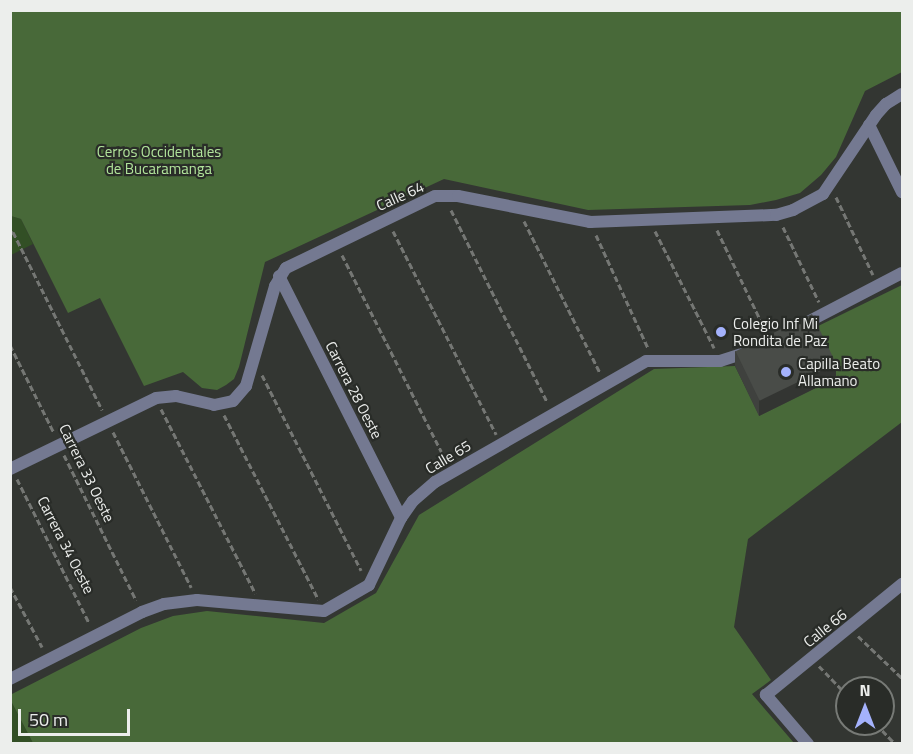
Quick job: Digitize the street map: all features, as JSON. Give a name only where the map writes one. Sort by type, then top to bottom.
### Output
[{"type":"street","name":"Calle 64","points":[[279,276],[294,263],[387,218],[443,195],[590,222],[776,215],[817,198],[831,185],[869,125],[886,104],[903,94]]},
{"type":"street","points":[[869,125],[903,192]]},
{"type":"street","points":[[788,332],[903,273]]},
{"type":"street","points":[[11,468],[156,398],[176,396],[201,403],[218,404],[232,401],[241,394],[246,386],[279,276]]},
{"type":"street","name":"Carrera 28 Oeste","points":[[279,276],[401,518]]},
{"type":"street","name":"Calle 65","points":[[369,585],[401,518],[426,488],[451,472],[605,383],[653,359],[720,361],[742,355],[770,341]]},
{"type":"street","name":"Calle 66","points":[[808,744],[766,695],[903,584]]},
{"type":"street","points":[[10,679],[142,612],[164,604],[197,600],[324,611],[369,585]]},
{"type":"path","points":[[831,185],[878,286]]},
{"type":"path","points":[[443,195],[553,414]]},
{"type":"path","points":[[516,207],[605,383]]},
{"type":"path","points":[[776,215],[825,313]]},
{"type":"path","points":[[711,217],[770,341]]},
{"type":"path","points":[[387,218],[501,443]]},
{"type":"path","points":[[649,220],[720,361]]},
{"type":"path","points":[[590,222],[653,359]]},
{"type":"path","points":[[335,243],[451,472]]},
{"type":"path","name":"Carrera 33 Oeste","points":[[10,345],[142,612]]},
{"type":"path","points":[[254,360],[369,585]]},
{"type":"path","points":[[156,398],[261,605]]},
{"type":"path","points":[[218,404],[324,611]]},
{"type":"path","name":"Carrera 34 Oeste","points":[[11,468],[95,636]]},
{"type":"path","points":[[10,587],[49,659]]},
{"type":"path","points":[[850,627],[903,678]]},
{"type":"path","points":[[812,658],[835,682]]},
{"type":"green space","name":"Cerros Occidentales de Bucaramanga","points":[[10,11],[902,11],[902,72],[865,91],[836,157],[821,175],[800,193],[776,200],[750,205],[588,210],[444,179],[265,262],[239,367],[234,379],[226,385],[217,390],[202,388],[183,372],[144,386],[100,298],[68,313],[21,219],[11,216]]},
{"type":"green space","points":[[11,216],[21,219],[33,244],[11,255]]},
{"type":"green space","points":[[902,285],[902,422],[748,539],[734,627],[771,680],[752,694],[794,743],[33,743],[11,701],[10,695],[141,628],[173,616],[207,611],[324,623],[376,593],[419,515],[654,369],[735,366],[759,415],[812,329]]},
{"type":"green space","points":[[11,701],[33,743],[11,743]]},
{"type":"building","name":"Capilla Beato Allamano","points":[[812,314],[836,363],[760,401],[736,351]]},
{"type":"place","name":"Colegio Inf Mi Rondita de Paz","points":[[721,332]]},
{"type":"place","name":"Capilla Beato Allamano","points":[[786,372]]}]
